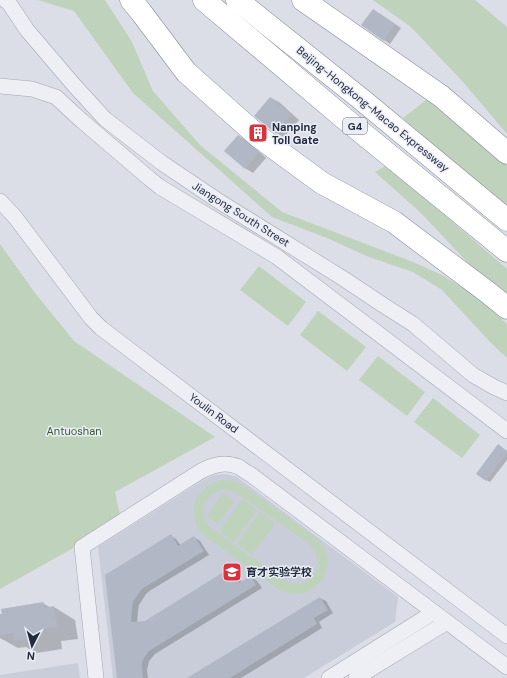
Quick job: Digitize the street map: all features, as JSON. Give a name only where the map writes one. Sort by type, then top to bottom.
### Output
[{"type":"highway","points":[[131,0],[186,72],[259,137],[322,183],[394,222],[507,308]]},
{"type":"highway","name":"G4","points":[[204,0],[345,119],[507,251]]},
{"type":"highway","name":"Beijing-Hongkong-Macao Expressway","points":[[237,0],[361,99],[507,220]]},
{"type":"highway","points":[[303,0],[441,96],[507,153]]},
{"type":"street","name":"Jiangong South Street","points":[[5,0],[27,30],[105,119],[162,163],[217,200],[413,324],[473,375],[507,393]]},
{"type":"street","points":[[0,86],[32,89],[56,97],[155,183],[277,257],[505,436]]},
{"type":"street","name":"Youlin Road","points":[[0,201],[15,217],[88,314],[101,328],[507,636]]},
{"type":"street","points":[[96,678],[82,547],[201,471],[213,465],[226,464],[238,467],[250,474],[507,667]]},
{"type":"street","points":[[329,678],[434,612]]},
{"type":"street","points":[[356,678],[447,622]]},
{"type":"shaded area","name":"育才实验学校","points":[[225,474],[235,476],[244,482],[398,597],[395,622],[304,678],[113,678],[98,547],[205,479],[215,475]]},
{"type":"shaded area","points":[[78,663],[80,678],[0,678],[0,675]]},
{"type":"green space","points":[[38,0],[105,0],[132,42],[153,91],[200,145],[282,212],[413,262],[442,275],[478,297],[507,324],[507,358],[491,343],[442,290],[413,272],[369,257],[327,238],[272,217],[133,93],[74,11]]},
{"type":"green space","points":[[373,0],[475,0],[507,27],[507,134],[464,83],[411,27]]},
{"type":"green space","points":[[430,97],[507,161],[507,209],[403,118]]},
{"type":"green space","points":[[387,165],[507,269],[507,299],[485,281],[421,213],[375,172]]},
{"type":"green space","name":"Antuoshan","points":[[0,244],[35,293],[74,341],[215,437],[115,492],[120,515],[77,546],[0,589]]},
{"type":"green space","points":[[259,266],[306,302],[288,326],[240,290]]},
{"type":"green space","points":[[318,311],[366,347],[347,371],[300,335]]},
{"type":"green space","points":[[378,356],[425,392],[407,416],[359,380]]},
{"type":"green space","points":[[433,398],[480,435],[462,458],[414,422]]},
{"type":"green space","points":[[223,480],[238,483],[244,486],[316,538],[325,549],[327,566],[325,573],[316,586],[301,594],[284,592],[206,537],[199,529],[193,513],[194,504],[197,497],[210,484]],"holes":[[[222,490],[232,491],[238,494],[309,544],[315,552],[317,560],[317,568],[314,575],[301,583],[292,583],[283,580],[208,526],[204,515],[205,504],[211,496]]]},
{"type":"green space","points":[[223,493],[234,502],[218,524],[207,516]]},
{"type":"green space","points":[[242,499],[257,510],[234,542],[219,531]]},
{"type":"green space","points":[[260,512],[275,523],[252,555],[237,544]]},
{"type":"building","points":[[373,9],[395,24],[384,41],[361,25]]},
{"type":"building","points":[[270,97],[292,115],[275,133],[254,116]]},
{"type":"building","points":[[238,135],[259,152],[245,169],[224,151]]},
{"type":"building","points":[[498,444],[507,451],[507,453],[486,481],[476,474]]},
{"type":"building","points":[[171,534],[178,546],[194,536],[204,551],[140,591],[133,602],[131,622],[145,621],[230,568],[239,583],[251,576],[256,585],[149,651],[142,662],[143,678],[117,678],[105,575]]},
{"type":"building","points":[[320,597],[328,610],[314,618],[317,624],[230,678],[187,678]]},
{"type":"building","points":[[43,602],[44,608],[54,606],[57,627],[39,629],[41,637],[14,641],[13,633],[0,635],[1,609]]},
{"type":"place","name":"Nanping Toll Gate","points":[[258,133]]},
{"type":"place","name":"育才实验学校","points":[[232,572]]}]
